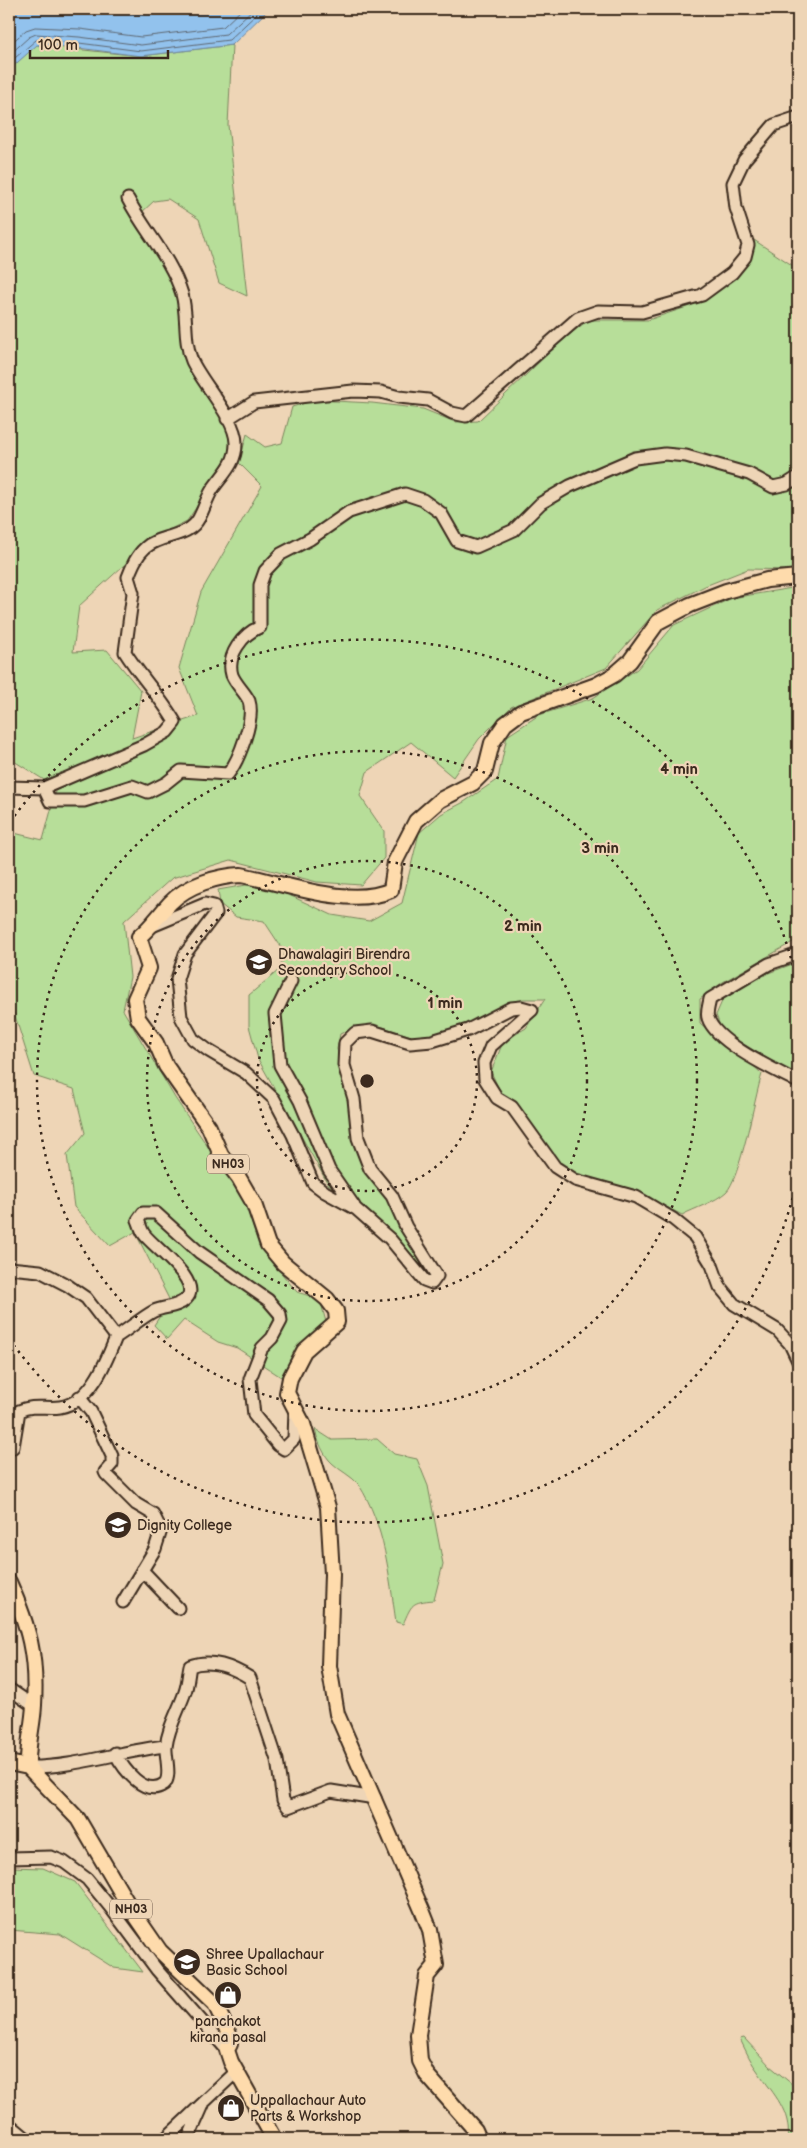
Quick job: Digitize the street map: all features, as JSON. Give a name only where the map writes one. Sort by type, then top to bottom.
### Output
[{"type":"main road","name":"NH03","points":[[479,2139],[475,2130],[427,2075],[420,2061],[418,2035],[427,1976],[436,1965],[435,1951],[422,1910],[375,1798],[355,1760],[337,1714],[329,1666],[332,1574],[328,1507],[303,1424],[287,1393],[290,1378],[304,1351],[337,1322],[336,1311],[327,1299],[283,1263],[268,1246],[254,1204],[239,1178],[221,1155],[209,1127],[166,1066],[156,1043],[138,1018],[135,999],[149,968],[139,937],[152,926],[172,901],[187,891],[213,879],[228,876],[241,875],[322,893],[356,897],[380,895],[391,890],[396,862],[416,821],[440,800],[473,783],[485,771],[492,743],[505,724],[521,712],[596,685],[614,675],[630,661],[658,622],[690,605],[726,591],[767,580],[798,577]]},
{"type":"main road","points":[[9,1582],[28,1628],[32,1645],[35,1676],[34,1706],[27,1747],[28,1766],[9,1763]]},
{"type":"main road","name":"NH03","points":[[28,1766],[78,1820],[128,1906],[160,1951],[215,2004],[229,2034],[230,2044],[228,2050],[236,2072],[274,2139]]},
{"type":"street","points":[[227,419],[254,402],[353,392],[380,392],[399,398],[428,400],[452,414],[466,416],[578,318],[598,311],[642,312],[702,295],[732,273],[745,257],[748,245],[736,208],[733,183],[744,160],[774,125],[798,117]]},
{"type":"street","points":[[9,787],[44,788],[144,746],[167,732],[175,722],[163,701],[140,676],[124,652],[133,593],[128,577],[136,557],[146,547],[160,539],[179,534],[190,528],[198,520],[211,492],[234,459],[237,442],[227,419],[192,362],[182,295],[169,262],[138,218],[128,199]]},
{"type":"street","points":[[44,788],[50,801],[84,801],[132,786],[148,792],[166,783],[181,771],[228,774],[240,753],[248,727],[250,712],[249,702],[232,674],[233,658],[239,642],[249,632],[260,627],[260,585],[265,572],[281,554],[310,539],[348,512],[405,494],[423,500],[441,513],[457,541],[476,547],[514,530],[541,503],[570,486],[635,458],[665,454],[686,456],[749,474],[773,487],[787,484],[798,477]]},
{"type":"street","points":[[152,926],[205,904],[214,906],[216,913],[185,954],[177,979],[181,1017],[193,1038],[208,1051],[246,1073],[274,1099],[293,1135],[313,1183],[356,1209],[390,1240],[424,1280],[432,1282],[437,1276],[406,1228],[392,1196],[370,1169],[358,1138],[354,1099],[344,1065],[345,1043],[355,1033],[372,1031],[410,1042],[432,1041],[468,1030],[511,1008],[521,1007],[532,1010],[491,1046],[484,1063],[485,1079],[497,1098],[512,1107],[555,1167],[575,1180],[636,1197],[673,1219],[695,1237],[712,1265],[720,1287],[734,1304],[778,1330],[790,1344],[798,1362]]},
{"type":"street","points":[[798,954],[769,964],[710,999],[707,1016],[715,1031],[721,1036],[766,1065],[798,1082]]},
{"type":"street","points":[[291,981],[275,1014],[280,1065],[300,1101],[329,1170],[356,1209]]},
{"type":"street","points":[[9,1450],[13,1446],[19,1411],[27,1406],[61,1406],[79,1397],[91,1387],[116,1337],[155,1311],[170,1308],[187,1299],[190,1292],[190,1284],[178,1268],[143,1234],[138,1220],[143,1213],[156,1213],[200,1252],[268,1300],[280,1314],[281,1321],[278,1328],[262,1348],[255,1362],[250,1379],[250,1398],[254,1415],[278,1445],[284,1449],[294,1439],[295,1410]]},
{"type":"street","points":[[9,1268],[40,1271],[67,1285],[86,1298],[116,1337]]},
{"type":"street","points":[[79,1397],[91,1412],[112,1456],[112,1464],[106,1469],[106,1474],[136,1504],[153,1514],[160,1530],[156,1549],[123,1602]]},
{"type":"street","points":[[142,1570],[178,1608]]},
{"type":"street","points":[[114,1753],[142,1786],[154,1787],[164,1783],[167,1778],[166,1746],[172,1724],[186,1691],[190,1666],[200,1662],[217,1664],[250,1678],[277,1760],[283,1800],[288,1807],[331,1791],[375,1798]]},
{"type":"street","points":[[9,1689],[34,1706]]},
{"type":"street","points":[[28,1766],[45,1767],[114,1753],[166,1746]]},
{"type":"street","points":[[9,1858],[51,1857],[64,1862],[86,1879],[110,1907],[157,1970],[228,2050]]},
{"type":"street","points":[[165,2139],[205,2099],[236,2072]]},
{"type":"street","points":[[188,2139],[205,2099]]},
{"type":"street","points":[[9,2124],[27,2139]]},
{"type":"green space","points":[[36,45],[141,56],[232,45],[228,125],[247,296],[219,283],[199,219],[168,199],[154,201],[141,213],[170,261],[192,356],[225,406],[230,441],[227,462],[187,521],[156,536],[79,606],[73,652],[107,650],[141,691],[132,738],[198,716],[179,668],[201,592],[262,486],[239,463],[247,434],[265,447],[282,443],[292,407],[315,400],[372,403],[423,409],[455,422],[478,421],[559,343],[588,320],[648,320],[690,306],[736,278],[749,259],[754,240],[798,269],[798,567],[793,570],[748,569],[705,586],[657,610],[606,668],[511,707],[479,739],[453,777],[411,742],[367,772],[360,796],[384,831],[384,858],[361,885],[317,882],[231,860],[172,878],[124,921],[130,977],[123,1010],[175,1098],[245,1202],[259,1246],[297,1292],[320,1299],[327,1326],[302,1342],[281,1377],[237,1348],[218,1342],[184,1320],[167,1339],[154,1325],[170,1301],[135,1232],[110,1246],[74,1207],[67,1155],[85,1133],[74,1089],[34,1076],[9,997],[9,865],[14,833],[43,840],[57,788],[9,758],[9,70]]},
{"type":"green space","points":[[798,587],[798,939],[723,982],[700,999],[700,1023],[762,1074],[742,1155],[731,1184],[726,1192],[716,1199],[682,1215],[649,1198],[578,1177],[560,1166],[547,1151],[536,1129],[516,1105],[500,1091],[491,1072],[503,1042],[526,1028],[545,999],[523,999],[458,1027],[427,1037],[411,1036],[383,1027],[357,1026],[340,1034],[337,1049],[344,1078],[380,1187],[429,1275],[421,1271],[380,1225],[328,1184],[258,1059],[249,1026],[249,995],[279,970],[285,953],[264,921],[236,917],[220,904],[218,890],[252,884],[289,895],[332,915],[369,921],[402,903],[419,833],[441,814],[464,802],[498,779],[507,736],[539,715],[593,698],[637,669],[674,625],[732,598]]},
{"type":"green space","points":[[798,962],[798,1077],[722,1031],[716,1015],[723,999],[752,979]]},
{"type":"green space","points":[[315,1429],[332,1440],[377,1439],[394,1454],[417,1459],[428,1486],[443,1564],[434,1600],[413,1605],[403,1624],[396,1622],[385,1551],[368,1501],[359,1485],[335,1466],[326,1456],[319,1443]]},
{"type":"green space","points":[[9,1867],[43,1868],[75,1882],[143,1972],[114,1968],[60,1934],[9,1930]]},
{"type":"green space","points":[[744,2038],[770,2066],[798,2089],[798,2139],[788,2139],[787,2120],[784,2112],[776,2096],[751,2061],[740,2039]]},
{"type":"water","points":[[9,9],[269,9],[232,45],[141,56],[37,45],[9,70]]},
{"type":"place","name":"Dhawalagiri Birendra Secondary School","points":[[259,962]]},
{"type":"place","name":"Dignity College","points":[[118,1525]]},
{"type":"place","name":"Shree Upallachaur Basic School","points":[[187,1962]]},
{"type":"place","name":"panchakot kirana pasal","points":[[228,1995]]},
{"type":"place","name":"Uppallachaur Auto Parts & Workshop","points":[[231,2108]]}]
